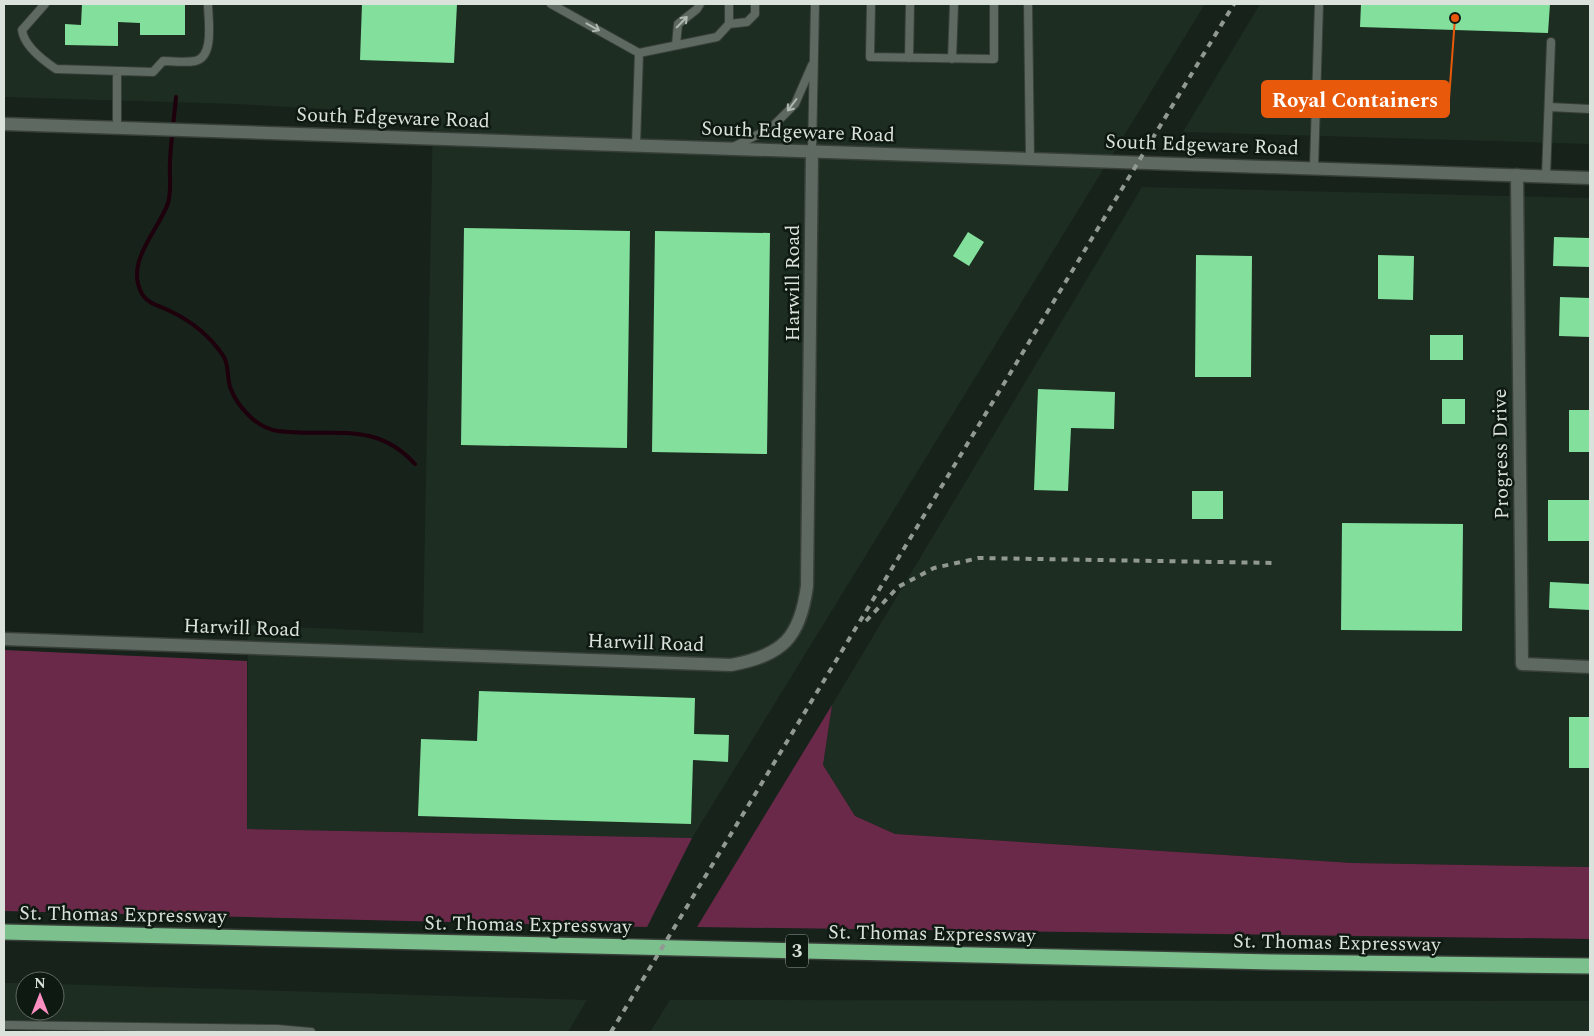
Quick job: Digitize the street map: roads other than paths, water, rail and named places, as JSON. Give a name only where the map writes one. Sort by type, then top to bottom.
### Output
[{"type":"highway","name":"St. Thomas Expressway","points":[[4,932],[1274,962],[1590,966]]},
{"type":"street","name":"South Edgeware Road","points":[[4,124],[1314,167],[1590,178]]},
{"type":"street","name":"Harwill Road","points":[[4,639],[731,665],[755,660],[773,652],[788,641],[797,628],[804,610],[807,586],[812,151]]},
{"type":"street","name":"Progress Drive","points":[[1518,175],[1522,664],[1590,667]]},
{"type":"lane","points":[[45,4],[22,30],[23,38],[48,64],[56,69],[153,72],[163,61],[196,61],[203,57],[208,49],[208,4]]},
{"type":"lane","points":[[551,4],[639,53],[717,37],[729,24],[730,4]]},
{"type":"lane","points":[[676,45],[678,24],[697,9],[700,4]]},
{"type":"lane","points":[[729,24],[747,22],[755,14],[755,4]]},
{"type":"lane","points":[[812,151],[814,4]]},
{"type":"lane","points":[[871,4],[870,57],[952,59],[994,59],[994,4]]},
{"type":"lane","points":[[909,58],[910,4]]},
{"type":"lane","points":[[952,59],[954,4]]},
{"type":"lane","points":[[1028,4],[1030,158]]},
{"type":"lane","points":[[1314,167],[1319,4]]},
{"type":"lane","points":[[1546,176],[1551,42]]},
{"type":"lane","points":[[636,145],[639,53]]},
{"type":"lane","points":[[730,148],[771,128],[795,104],[814,61]]},
{"type":"lane","points":[[117,71],[117,128]]},
{"type":"lane","points":[[1549,107],[1590,109]]},
{"type":"lane","points":[[4,1025],[311,1032]]},
{"type":"waterway","points":[[176,97],[170,153],[169,198],[164,213],[140,258],[137,270],[142,294],[151,302],[178,315],[207,336],[226,360],[230,387],[237,401],[248,415],[262,426],[278,431],[297,433],[351,433],[368,436],[384,441],[400,450],[415,464]]},
{"type":"railway","points":[[611,1032],[1234,4]]},
{"type":"railway","points":[[866,621],[898,587],[934,568],[979,558],[1276,563]]},
{"type":"place","name":"Royal Containers","points":[[1455,18]]}]
